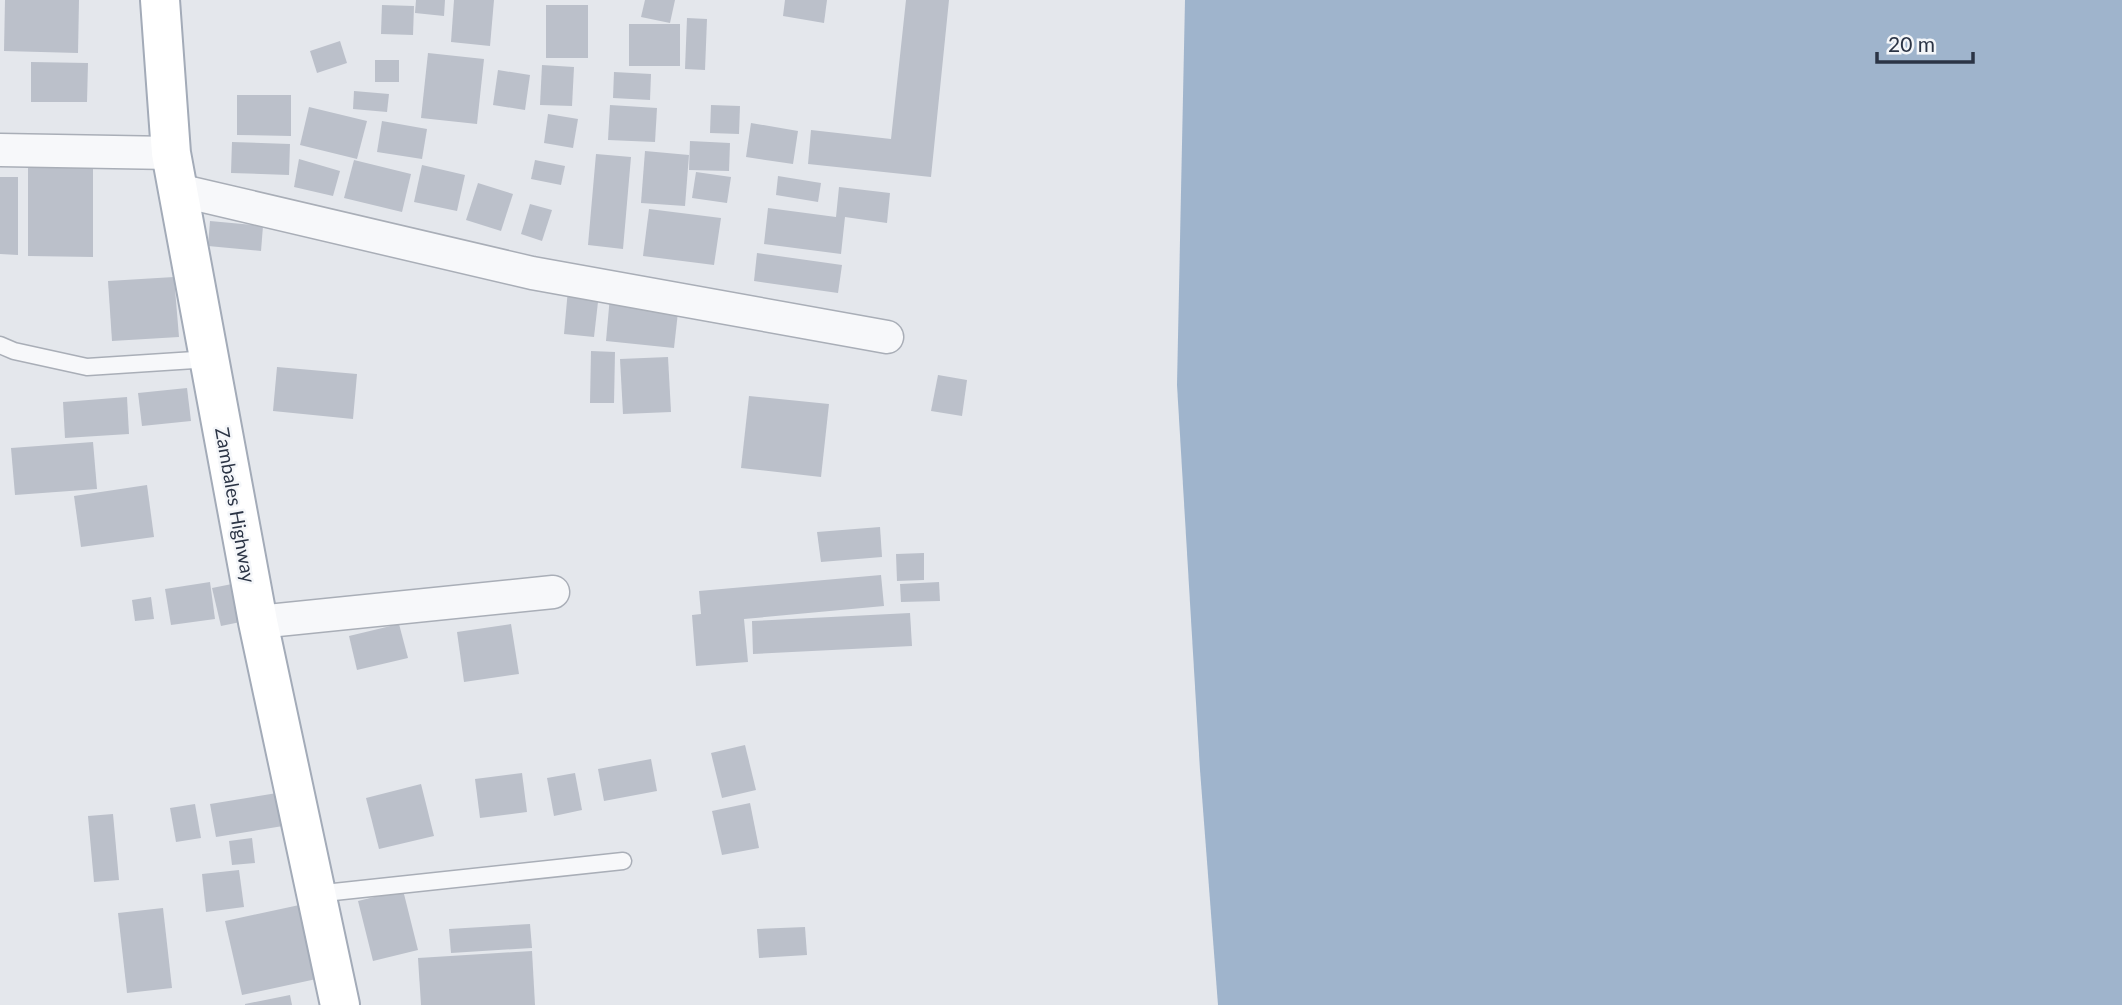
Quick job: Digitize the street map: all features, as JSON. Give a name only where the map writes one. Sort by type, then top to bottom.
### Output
[{"type":"main road","name":"Zambales Highway","points":[[160,0],[171,153],[258,622],[340,1005]]},
{"type":"street","points":[[0,150],[171,153]]},
{"type":"street","points":[[178,190],[532,273],[887,337]]},
{"type":"street","points":[[258,622],[553,592]]},
{"type":"lane","points":[[0,345],[14,351],[87,367],[209,359]]},
{"type":"lane","points":[[315,894],[623,860]]},
{"type":"water","points":[[1185,0],[2122,0],[2122,1005],[1218,1005],[1200,770],[1177,385]]},
{"type":"building","points":[[5,0],[79,0],[78,53],[4,51]]},
{"type":"building","points":[[416,0],[445,0],[444,16],[415,13]]},
{"type":"building","points":[[454,0],[494,0],[490,46],[451,42]]},
{"type":"building","points":[[645,0],[675,0],[670,23],[641,17]]},
{"type":"building","points":[[785,0],[827,0],[824,23],[783,16]]},
{"type":"building","points":[[906,0],[949,0],[931,177],[808,164],[811,130],[891,139]]},
{"type":"building","points":[[382,5],[414,6],[413,35],[381,34]]},
{"type":"building","points":[[546,5],[588,5],[588,58],[546,58]]},
{"type":"building","points":[[687,18],[707,19],[705,70],[685,69]]},
{"type":"building","points":[[629,24],[680,24],[680,66],[629,66]]},
{"type":"building","points":[[340,41],[347,63],[317,73],[310,51]]},
{"type":"building","points":[[428,53],[484,59],[477,124],[421,118]]},
{"type":"building","points":[[375,60],[399,60],[399,82],[375,82]]},
{"type":"building","points":[[31,62],[88,63],[87,102],[31,102]]},
{"type":"building","points":[[542,65],[574,67],[572,106],[540,105]]},
{"type":"building","points":[[498,70],[530,75],[525,110],[493,105]]},
{"type":"building","points":[[614,72],[651,74],[650,100],[613,98]]},
{"type":"building","points":[[354,91],[389,94],[387,112],[353,109]]},
{"type":"building","points":[[237,95],[291,95],[291,136],[237,135]]},
{"type":"building","points":[[610,105],[657,108],[655,142],[608,140]]},
{"type":"building","points":[[711,105],[740,106],[739,134],[710,133]]},
{"type":"building","points":[[309,107],[367,121],[357,159],[300,145]]},
{"type":"building","points":[[548,114],[578,119],[573,148],[544,143]]},
{"type":"building","points":[[382,121],[427,129],[422,159],[377,152]]},
{"type":"building","points":[[751,123],[798,131],[793,164],[746,157]]},
{"type":"building","points":[[690,141],[730,143],[729,171],[689,170]]},
{"type":"building","points":[[232,142],[290,144],[289,175],[231,173]]},
{"type":"building","points":[[645,151],[689,155],[685,206],[641,203]]},
{"type":"building","points":[[596,154],[631,157],[623,249],[588,245]]},
{"type":"building","points":[[299,159],[340,171],[333,196],[294,187]]},
{"type":"building","points":[[354,160],[411,174],[402,212],[344,198]]},
{"type":"building","points":[[535,160],[565,166],[561,185],[531,179]]},
{"type":"building","points":[[422,165],[465,175],[457,211],[414,202]]},
{"type":"building","points":[[28,167],[93,167],[93,257],[28,256]]},
{"type":"building","points":[[696,172],[731,177],[727,203],[692,198]]},
{"type":"building","points":[[778,176],[821,183],[818,202],[776,195]]},
{"type":"building","points":[[0,177],[18,177],[18,255],[0,254]]},
{"type":"building","points":[[478,183],[513,194],[501,231],[466,220]]},
{"type":"building","points":[[839,187],[890,193],[887,223],[845,217],[841,254],[764,244],[768,208],[836,217]]},
{"type":"building","points":[[530,204],[552,210],[542,241],[521,234]]},
{"type":"building","points":[[649,209],[721,218],[714,265],[643,256]]},
{"type":"building","points":[[210,221],[263,226],[261,251],[208,246]]},
{"type":"building","points":[[757,253],[842,265],[838,293],[754,281]]},
{"type":"building","points":[[174,277],[179,337],[112,341],[108,281]]},
{"type":"building","points":[[568,289],[599,293],[594,337],[564,334]]},
{"type":"building","points":[[610,296],[679,303],[674,348],[606,341]]},
{"type":"building","points":[[591,351],[615,352],[614,403],[590,403]]},
{"type":"building","points":[[668,357],[671,412],[623,414],[620,359]]},
{"type":"building","points":[[277,367],[357,374],[353,419],[273,411]]},
{"type":"building","points":[[938,375],[967,380],[962,416],[931,411]]},
{"type":"building","points":[[187,388],[191,421],[142,426],[138,393]]},
{"type":"building","points":[[749,396],[829,404],[821,477],[741,468]]},
{"type":"building","points":[[127,397],[129,434],[65,438],[63,402]]},
{"type":"building","points":[[93,442],[97,489],[15,495],[11,448]]},
{"type":"building","points":[[147,485],[154,537],[81,547],[74,496]]},
{"type":"building","points":[[880,527],[882,557],[821,562],[817,532]]},
{"type":"building","points":[[924,553],[924,580],[897,581],[896,554]]},
{"type":"building","points":[[881,575],[884,606],[744,619],[748,662],[696,666],[692,615],[701,614],[699,591]]},
{"type":"building","points":[[210,582],[215,619],[171,625],[165,589]]},
{"type":"building","points":[[242,582],[250,620],[221,626],[212,588]]},
{"type":"building","points":[[939,582],[940,601],[901,602],[900,584]]},
{"type":"building","points":[[151,597],[154,619],[135,621],[132,600]]},
{"type":"building","points":[[910,613],[912,646],[753,654],[752,621]]},
{"type":"building","points":[[399,624],[408,658],[357,670],[349,636]]},
{"type":"building","points":[[511,624],[519,674],[464,682],[457,632]]},
{"type":"building","points":[[745,745],[756,790],[722,798],[711,753]]},
{"type":"building","points":[[651,759],[657,791],[604,801],[598,769]]},
{"type":"building","points":[[522,773],[527,812],[480,818],[475,779]]},
{"type":"building","points":[[575,773],[582,810],[554,816],[547,778]]},
{"type":"building","points":[[421,784],[434,836],[379,849],[366,798]]},
{"type":"building","points":[[277,793],[283,826],[216,837],[210,804]]},
{"type":"building","points":[[750,803],[759,848],[722,855],[712,811]]},
{"type":"building","points":[[195,804],[201,838],[176,842],[170,808]]},
{"type":"building","points":[[113,814],[119,880],[94,882],[88,816]]},
{"type":"building","points":[[252,838],[255,863],[232,865],[229,841]]},
{"type":"building","points":[[239,870],[244,907],[206,912],[202,874]]},
{"type":"building","points":[[403,890],[418,950],[373,961],[358,901]]},
{"type":"building","points":[[304,904],[321,978],[242,995],[225,921]]},
{"type":"building","points":[[163,908],[172,988],[127,993],[118,913]]},
{"type":"building","points":[[530,924],[532,948],[451,953],[449,929]]},
{"type":"building","points":[[805,927],[807,955],[759,958],[757,929]]},
{"type":"building","points":[[532,951],[535,1005],[421,1005],[418,958]]},
{"type":"building","points":[[290,995],[292,1005],[245,1005],[245,1004]]}]
